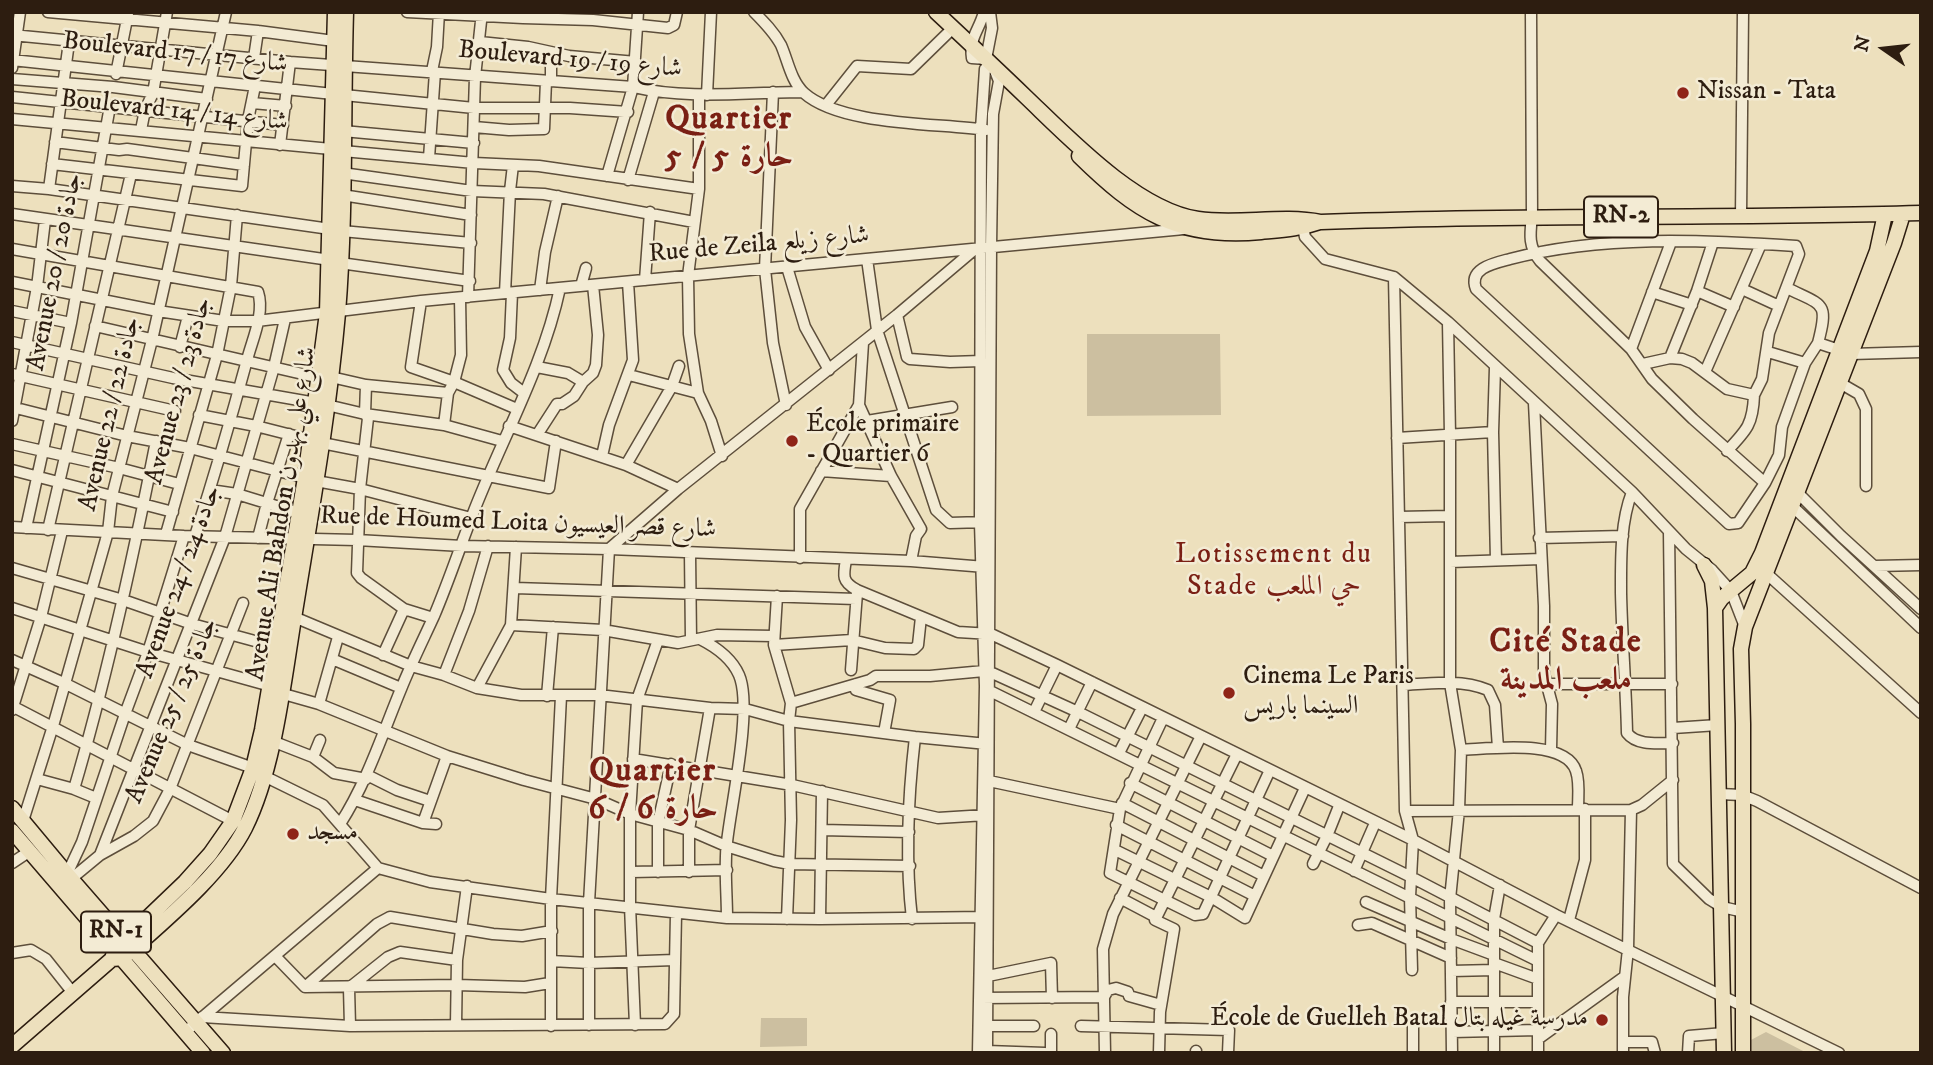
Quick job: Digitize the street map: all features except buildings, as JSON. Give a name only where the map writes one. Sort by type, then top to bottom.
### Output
[{"type":"main road","name":"Avenue Ali Bahdon شارع علي بهدون","points":[[335,12],[334,41],[339,64]]},
{"type":"main road","name":"Avenue Ali Bahdon شارع علي بهدون","points":[[121,951],[218,869],[234,847],[249,818],[294,617],[301,538],[326,377],[333,312],[339,64],[346,12]]},
{"type":"main road","name":"RN-2","points":[[924,12],[1118,179],[1166,209],[1197,219],[1302,223],[1532,216],[1921,213]]},
{"type":"main road","name":"RN-2","points":[[936,12],[950,32]]},
{"type":"main road","name":"RN-2","points":[[981,59],[999,81],[1107,184],[1145,212],[1186,229],[1208,233],[1241,233],[1302,223]]},
{"type":"main road","name":"Avenue Ali Bahdon شارع علي بهدون","points":[[336,230],[342,195],[342,173],[337,150],[343,131],[339,94]]},
{"type":"main road","points":[[1715,608],[1722,598],[1756,567],[1840,383],[1845,352],[1877,251],[1885,214]]},
{"type":"main road","points":[[1743,1053],[1741,649],[1745,627],[1792,508],[1791,493],[1845,352],[1894,243],[1903,214]]},
{"type":"main road","name":"Avenue Ali Bahdon شارع علي بهدون","points":[[121,951],[210,854],[233,821],[272,741],[277,689],[276,648],[301,538],[299,513],[310,480]]},
{"type":"main road","points":[[1704,565],[1712,580],[1715,608],[1724,1053]]},
{"type":"main road","name":"RN-1","points":[[12,808],[30,851],[121,951],[200,1020],[223,1053]]},
{"type":"main road","name":"RN-1","points":[[18,826],[69,877],[121,951],[203,1053]]},
{"type":"main road","points":[[12,1046],[121,951]]},
{"type":"street","points":[[13,63],[14,36],[20,12]]},
{"type":"street","points":[[48,12],[166,17],[223,28],[334,41]]},
{"type":"street","name":"Avenue 22 / جادة 22","points":[[18,826],[54,726],[108,532],[112,496],[152,340],[226,12]]},
{"type":"street","points":[[407,12],[525,15],[671,28],[677,12]]},
{"type":"street","points":[[607,176],[634,88],[638,12]]},
{"type":"street","points":[[711,12],[703,95],[699,189],[688,276],[690,334],[698,393],[711,421],[722,456]]},
{"type":"street","points":[[754,12],[775,35],[803,92],[826,105],[845,112],[899,123],[987,130]]},
{"type":"street","points":[[984,12],[979,29],[987,130],[981,361],[986,384]]},
{"type":"street","points":[[981,59],[992,28],[990,12]]},
{"type":"street","points":[[1531,12],[1532,216],[1529,238],[1534,253],[1632,349],[1652,379],[1727,451],[1765,483]]},
{"type":"street","points":[[1741,216],[1743,12]]},
{"type":"street","points":[[429,158],[439,14]]},
{"type":"street","points":[[444,425],[448,393],[454,382],[461,355],[464,297],[470,281],[475,76],[482,14]]},
{"type":"street","points":[[113,87],[128,16]]},
{"type":"street","points":[[141,130],[145,110],[153,93],[166,17]]},
{"type":"street","points":[[254,58],[258,31]]},
{"type":"street","points":[[826,105],[857,66],[911,69],[950,32]]},
{"type":"street","name":"Boulevard 19 / شارع 19","points":[[14,36],[290,62],[634,88],[654,92],[703,95],[803,92]]},
{"type":"street","points":[[49,189],[69,42]]},
{"type":"street","points":[[480,42],[585,58],[636,62]]},
{"type":"street","points":[[474,127],[544,129],[551,52]]},
{"type":"street","points":[[280,145],[290,62]]},
{"type":"street","name":"Boulevard 17 / شارع 17","points":[[13,63],[67,65],[474,108],[545,107],[628,112]]},
{"type":"street","points":[[12,79],[113,87],[206,99]]},
{"type":"street","points":[[987,130],[999,81]]},
{"type":"street","points":[[52,164],[242,186],[248,120],[255,86]]},
{"type":"street","points":[[628,180],[654,92]]},
{"type":"street","points":[[773,92],[765,269],[773,343],[786,405]]},
{"type":"street","points":[[12,97],[283,125]]},
{"type":"street","points":[[252,103],[286,106]]},
{"type":"street","name":"Avenue 20 / جادة 20","points":[[26,528],[71,323],[110,106]]},
{"type":"street","name":"Boulevard 14 / شارع 14","points":[[12,119],[513,165],[699,189]]},
{"type":"street","points":[[343,131],[474,143]]},
{"type":"street","points":[[55,142],[244,165]]},
{"type":"street","points":[[513,165],[508,293],[510,338],[503,370],[511,383],[524,394]]},
{"type":"street","points":[[342,173],[472,191],[510,191],[558,196],[694,222]]},
{"type":"street","points":[[48,530],[131,174]]},
{"type":"street","points":[[12,186],[336,230],[471,243]]},
{"type":"street","points":[[342,195],[471,215]]},
{"type":"street","points":[[540,290],[545,252],[558,196]]},
{"type":"street","points":[[645,280],[650,212]]},
{"type":"street","points":[[12,214],[470,281]]},
{"type":"street","name":"Avenue 23 / جادة 23","points":[[166,534],[217,355],[231,286],[237,215]]},
{"type":"street","points":[[1186,229],[1197,219]]},
{"type":"street","points":[[12,421],[17,375],[33,315],[45,220]]},
{"type":"street","points":[[1302,223],[1311,244],[1325,258],[1394,277],[1448,322],[1712,570],[1731,591],[1745,627]]},
{"type":"street","name":"Rue de Zeila شارع زيلع","points":[[12,282],[188,316],[224,321],[257,321],[421,301],[1186,229]]},
{"type":"street","points":[[1632,349],[1671,242]]},
{"type":"street","points":[[1670,358],[1692,305],[1713,242]]},
{"type":"street","points":[[1727,451],[1747,430],[1753,417],[1754,395],[1762,379],[1769,333],[1799,250],[1796,246],[1713,242],[1618,243],[1534,253],[1477,272],[1474,278],[1476,289],[1729,524],[1738,523],[1765,483],[1779,456],[1782,427],[1805,363],[1818,343],[1825,316],[1819,303],[1787,288]]},
{"type":"street","points":[[1705,372],[1761,244]]},
{"type":"street","points":[[589,1025],[589,902],[609,549],[678,489],[982,248]]},
{"type":"street","points":[[982,248],[986,384],[987,672],[984,1052]]},
{"type":"street","points":[[12,249],[231,286],[258,292],[260,301],[221,457],[159,612],[148,652],[69,877]]},
{"type":"street","points":[[867,259],[877,330],[936,510],[950,523],[985,522]]},
{"type":"street","points":[[787,267],[805,327],[829,370]]},
{"type":"street","points":[[581,286],[586,268]]},
{"type":"street","points":[[1394,277],[1405,811],[1413,840],[1410,897],[1412,970]]},
{"type":"street","points":[[602,456],[609,425],[633,360],[628,282]]},
{"type":"street","points":[[537,435],[557,404],[570,399],[593,373],[596,365],[598,335],[593,285]]},
{"type":"street","points":[[340,824],[366,777],[401,688],[463,546],[471,518],[502,441],[537,367],[560,288]]},
{"type":"street","points":[[1742,289],[1779,306]]},
{"type":"street","points":[[1697,291],[1734,307]]},
{"type":"street","points":[[1652,292],[1692,305]]},
{"type":"street","points":[[421,301],[411,367],[454,382],[517,410]]},
{"type":"street","points":[[12,311],[71,323]]},
{"type":"street","points":[[897,315],[906,357],[950,362],[981,361]]},
{"type":"street","points":[[180,347],[188,316]]},
{"type":"street","name":"Avenue 24 / جادة 24","points":[[100,855],[225,537],[274,367],[285,319]]},
{"type":"street","points":[[1448,322],[1450,683],[1461,750],[1459,810],[1450,899],[1452,1053]]},
{"type":"street","points":[[96,326],[246,362],[366,385],[448,393]]},
{"type":"street","points":[[12,342],[265,395],[365,414],[444,425],[502,441]]},
{"type":"street","points":[[800,558],[800,509],[859,405],[863,343]]},
{"type":"street","points":[[1818,343],[1845,352],[1921,352]]},
{"type":"street","points":[[1768,352],[1805,363]]},
{"type":"street","points":[[1643,365],[1670,358],[1682,359],[1727,389],[1754,395]]},
{"type":"street","points":[[626,465],[672,386],[679,366]]},
{"type":"street","points":[[537,367],[568,373],[583,382]]},
{"type":"street","points":[[1495,368],[1493,432],[1496,561]]},
{"type":"street","points":[[17,375],[175,411]]},
{"type":"street","points":[[629,375],[698,393]]},
{"type":"street","points":[[1840,383],[1859,394],[1866,409],[1866,486]]},
{"type":"street","points":[[366,385],[365,414],[368,418],[360,489],[357,573],[404,608],[433,618]]},
{"type":"street","points":[[1534,402],[1544,606],[1544,674],[1552,704],[1551,750]]},
{"type":"street","points":[[859,405],[891,476],[921,529],[917,532],[911,561]]},
{"type":"street","points":[[14,407],[471,518]]},
{"type":"street","points":[[867,421],[952,407]]},
{"type":"street","points":[[200,415],[488,478],[549,488],[556,441]]},
{"type":"street","points":[[509,426],[602,456],[678,489]]},
{"type":"street","points":[[1398,438],[1493,432]]},
{"type":"street","points":[[258,538],[289,434]]},
{"type":"street","points":[[74,789],[115,640],[156,442]]},
{"type":"street","points":[[12,444],[179,484]]},
{"type":"street","points":[[12,470],[173,512]]},
{"type":"street","points":[[821,471],[891,476]]},
{"type":"street","points":[[210,490],[237,494],[299,513]]},
{"type":"street","points":[[1632,492],[1625,512],[1621,561],[1627,733],[1631,738],[1651,743],[1673,743]]},
{"type":"street","points":[[1791,493],[1876,566],[1921,609]]},
{"type":"street","points":[[1792,508],[1921,628]]},
{"type":"street","points":[[1399,517],[1449,516]]},
{"type":"street","name":"Rue de Houmed Loita شارع قصر العيسيون","points":[[12,527],[190,536],[911,561],[986,567]]},
{"type":"street","points":[[62,531],[41,617],[13,708],[54,726],[134,771],[233,821]]},
{"type":"street","points":[[1669,531],[1673,864],[1696,887],[1722,907],[1744,912]]},
{"type":"street","points":[[1539,538],[1623,536]]},
{"type":"street","points":[[444,675],[469,611],[488,546]]},
{"type":"street","points":[[477,688],[511,625],[516,547]]},
{"type":"street","points":[[690,553],[689,594],[696,640]]},
{"type":"street","points":[[846,559],[842,576],[857,595],[852,670]]},
{"type":"street","points":[[1450,562],[1541,559]]},
{"type":"street","points":[[1861,573],[1876,566],[1921,565]]},
{"type":"street","points":[[12,568],[276,648]]},
{"type":"street","points":[[1766,573],[1921,713]]},
{"type":"street","points":[[515,588],[777,596],[857,595],[958,632],[986,634],[1092,682],[1339,806],[1413,840],[1556,915],[1839,1053]]},
{"type":"street","points":[[777,596],[773,640],[791,703],[789,720],[792,785],[787,919]]},
{"type":"street","name":"Avenue 25 / جادة 25","points":[[69,877],[145,829],[153,821],[170,789],[243,603]]},
{"type":"street","points":[[12,608],[148,652],[277,689],[447,756],[596,799],[630,814],[689,830],[726,846],[774,861],[790,864],[909,866]]},
{"type":"street","points":[[383,655],[404,608]]},
{"type":"street","points":[[294,617],[411,666],[477,688],[521,695],[599,695],[710,708],[745,709],[789,720],[986,744]]},
{"type":"street","points":[[511,625],[603,630],[678,643],[718,635],[773,640],[852,640],[885,648],[916,648],[920,617]]},
{"type":"street","points":[[547,696],[553,627]]},
{"type":"street","points":[[319,704],[338,637]]},
{"type":"street","points":[[635,1025],[630,906],[633,759],[637,699],[658,640]]},
{"type":"street","points":[[696,640],[720,651],[733,665],[740,677],[745,709],[726,846],[727,918]]},
{"type":"street","points":[[332,659],[401,688]]},
{"type":"street","points":[[12,660],[188,745],[258,772],[323,805],[378,868],[430,882],[551,899],[727,918],[984,917]]},
{"type":"street","points":[[1034,712],[1057,665]]},
{"type":"street","points":[[791,703],[876,676],[987,672],[1078,712],[1538,943]]},
{"type":"street","points":[[1069,729],[1092,682]]},
{"type":"street","points":[[1404,685],[1450,683],[1479,686],[1488,690],[1493,697],[1498,748]]},
{"type":"street","points":[[856,684],[856,690],[890,700],[884,733]]},
{"type":"street","points":[[1547,684],[1672,684]]},
{"type":"street","points":[[987,688],[1538,961]]},
{"type":"street","points":[[551,1026],[551,899],[561,696]]},
{"type":"street","points":[[689,872],[689,830],[710,708]]},
{"type":"street","points":[[1119,753],[1142,708]]},
{"type":"street","points":[[1163,718],[1130,783],[1116,825],[1111,873],[1128,883],[1195,915],[1201,915],[1270,770]]},
{"type":"street","points":[[1673,728],[1718,726]]},
{"type":"street","points":[[1105,1053],[1103,949],[1112,914],[1201,736]]},
{"type":"street","points":[[912,919],[909,832],[910,778],[915,737]]},
{"type":"street","points":[[313,757],[320,740]]},
{"type":"street","points":[[272,741],[313,757],[334,773],[366,777],[430,801]]},
{"type":"street","points":[[985,815],[989,781],[986,744]]},
{"type":"street","points":[[1461,750],[1551,750],[1572,762],[1577,772],[1585,860],[1569,920]]},
{"type":"street","points":[[1159,1053],[1161,1005],[1174,929],[1155,920],[1156,916],[1237,754]]},
{"type":"street","points":[[423,823],[447,756]]},
{"type":"street","points":[[633,759],[792,785],[938,817],[985,815]]},
{"type":"street","points":[[658,872],[658,823],[671,764]]},
{"type":"street","points":[[37,779],[96,798]]},
{"type":"street","points":[[1405,811],[1631,810],[1642,805],[1673,780]]},
{"type":"street","points":[[989,781],[1121,806],[1264,876]]},
{"type":"street","points":[[1130,783],[1273,856]]},
{"type":"street","points":[[1115,850],[1211,897],[1245,918],[1305,788]]},
{"type":"street","points":[[820,919],[822,791]]},
{"type":"street","points":[[1719,794],[1742,802]]},
{"type":"street","points":[[355,800],[423,823],[436,824]]},
{"type":"street","points":[[1719,810],[1742,802],[1758,801],[1921,888]]},
{"type":"street","points":[[1313,864],[1328,836],[1339,806]]},
{"type":"street","points":[[1631,810],[1623,1047],[1652,1042],[1655,1053]]},
{"type":"street","points":[[1354,871],[1375,823]]},
{"type":"street","points":[[1116,825],[1255,896]]},
{"type":"street","points":[[822,830],[909,832]]},
{"type":"street","points":[[12,863],[30,851]]},
{"type":"street","points":[[185,1032],[378,868]]},
{"type":"street","points":[[631,872],[727,870]]},
{"type":"street","points":[[456,1026],[457,960],[467,886]]},
{"type":"street","points":[[1494,1053],[1494,919],[1500,886]]},
{"type":"street","points":[[1120,898],[1156,916]]},
{"type":"street","points":[[1366,902],[1411,920],[1494,962],[1538,979]]},
{"type":"street","points":[[200,1020],[350,1026],[665,1024],[673,1018],[676,914]]},
{"type":"street","points":[[1538,1053],[1538,943],[1556,915]]},
{"type":"street","points":[[305,987],[384,919],[390,917],[493,934],[522,936],[552,932]]},
{"type":"street","points":[[984,917],[988,976],[983,998],[987,1026],[984,1052]]},
{"type":"street","points":[[1358,925],[1372,923],[1451,958]]},
{"type":"street","points":[[12,953],[31,950],[46,959],[73,993]]},
{"type":"street","points":[[349,988],[388,957],[400,951],[457,960]]},
{"type":"street","points":[[275,956],[305,987],[525,987],[550,983]]},
{"type":"street","points":[[551,961],[589,963],[674,960]]},
{"type":"street","points":[[1451,971],[1494,962]]},
{"type":"street","points":[[988,976],[1051,963],[1052,998]]},
{"type":"street","points":[[1452,1032],[1494,1030],[1538,1035],[1625,976]]},
{"type":"street","points":[[349,988],[350,1026]]},
{"type":"street","points":[[1104,997],[1108,990],[1116,988],[1128,992],[1129,996],[1161,1005]]},
{"type":"street","points":[[983,998],[1104,997]]},
{"type":"street","points":[[1451,1002],[1538,1002]]},
{"type":"street","points":[[1413,1019],[1413,1053]]},
{"type":"street","points":[[987,1026],[1034,1026]]},
{"type":"street","points":[[1081,1026],[1229,1030],[1228,1053]]},
{"type":"street","points":[[1688,1053],[1689,1036],[1724,1033]]},
{"type":"street","points":[[1051,1034],[1051,1053]]},
{"type":"street","points":[[984,1052],[1045,1053]]},
{"type":"shaded area","points":[[1087,334],[1220,334],[1221,415],[1087,416]]},
{"type":"shaded area","points":[[761,1018],[807,1018],[807,1046],[760,1047]]},
{"type":"shaded area","points":[[1766,1032],[1807,1053],[1749,1053],[1749,1041]]},
{"type":"place","name":"Nissan - Tata","points":[[1683,93]]},
{"type":"place","name":"École primaire - Quartier 6","points":[[792,441]]},
{"type":"place","name":"Cinema Le Paris السينما باريس","points":[[1229,693]]},
{"type":"place","name":"مسجد","points":[[293,834]]},
{"type":"place","name":"École de Guelleh Batal مدرسة غيله بتال","points":[[1602,1020]]},
{"type":"district","name":"Quartier 5 / حارة 5","points":[[729,140]]},
{"type":"district","name":"Lotissement du Stade حي الملعب","points":[[1274,572]]},
{"type":"district","name":"Cité Stade ملعب المدينة","points":[[1566,663]]},
{"type":"district","name":"Quartier 6 / حارة 6","points":[[653,792]]}]
